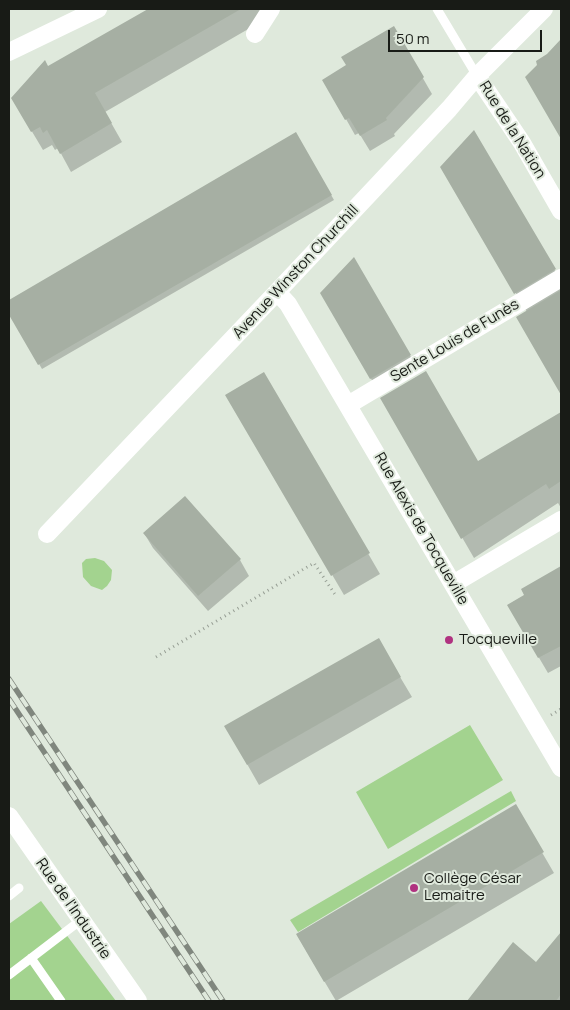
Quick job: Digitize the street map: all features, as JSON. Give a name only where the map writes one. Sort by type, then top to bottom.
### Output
[{"type":"street","points":[[9,52],[98,9]]},
{"type":"street","points":[[255,34],[271,9]]},
{"type":"street","name":"Avenue Winston Churchill","points":[[47,534],[278,292],[449,109],[477,76],[544,9]]},
{"type":"street","name":"Rue de la Nation","points":[[477,76],[522,143],[561,211]]},
{"type":"street","name":"Sente Louis de Funès","points":[[348,405],[561,278]]},
{"type":"street","name":"Rue Alexis de Tocqueville","points":[[278,292],[288,304],[561,768]]},
{"type":"street","points":[[453,584],[561,520]]},
{"type":"street","name":"Rue de l'Industrie","points":[[9,816],[17,834],[138,1001]]},
{"type":"lane","points":[[437,9],[477,76]]},
{"type":"lane","points":[[9,896],[19,888]]},
{"type":"lane","points":[[9,975],[81,920]]},
{"type":"lane","points":[[31,958],[60,1001]]},
{"type":"path","points":[[156,657],[314,564],[336,596]]},
{"type":"path","points":[[547,717],[561,709]]},
{"type":"green space","points":[[95,558],[104,561],[112,570],[111,580],[102,590],[91,586],[83,577],[82,563],[86,559]]},
{"type":"green space","points":[[470,725],[503,780],[388,849],[356,792]]},
{"type":"green space","points":[[511,791],[516,801],[298,932],[290,920]]},
{"type":"green space","points":[[41,901],[116,1001],[9,1001],[9,924]]},
{"type":"building","points":[[148,9],[241,9],[95,93],[112,123],[60,154],[47,130],[43,133],[40,127],[31,132],[11,98],[45,60],[48,66]]},
{"type":"building","points":[[394,26],[424,77],[386,118],[387,120],[360,136],[349,118],[345,120],[322,80],[346,65],[341,57]]},
{"type":"building","points":[[561,39],[561,139],[525,77],[537,65],[536,61],[547,54]]},
{"type":"building","points":[[474,130],[556,269],[514,294],[440,167]]},
{"type":"building","points":[[296,132],[332,195],[38,365],[9,315],[9,300]]},
{"type":"building","points":[[354,257],[411,355],[370,379],[320,293]]},
{"type":"building","points":[[561,290],[561,395],[516,317]]},
{"type":"building","points":[[426,371],[478,461],[561,412],[561,481],[549,489],[546,484],[461,539],[380,398]]},
{"type":"building","points":[[264,372],[370,553],[331,576],[225,395]]},
{"type":"building","points":[[185,496],[241,559],[198,596],[143,533]]},
{"type":"building","points":[[561,566],[561,646],[538,658],[507,605],[524,595],[521,589]]},
{"type":"building","points":[[379,638],[401,677],[247,765],[224,726]]},
{"type":"building","points":[[516,804],[544,852],[324,982],[296,934]]},
{"type":"building","points":[[561,932],[561,994],[556,1001],[467,1001],[513,942],[536,962]]},
{"type":"railway","points":[[9,679],[223,1001]]},
{"type":"railway","points":[[9,699],[209,1001]]},
{"type":"place","name":"Tocqueville","points":[[449,640]]},
{"type":"place","name":"Collège César Lemaitre","points":[[414,888]]}]
